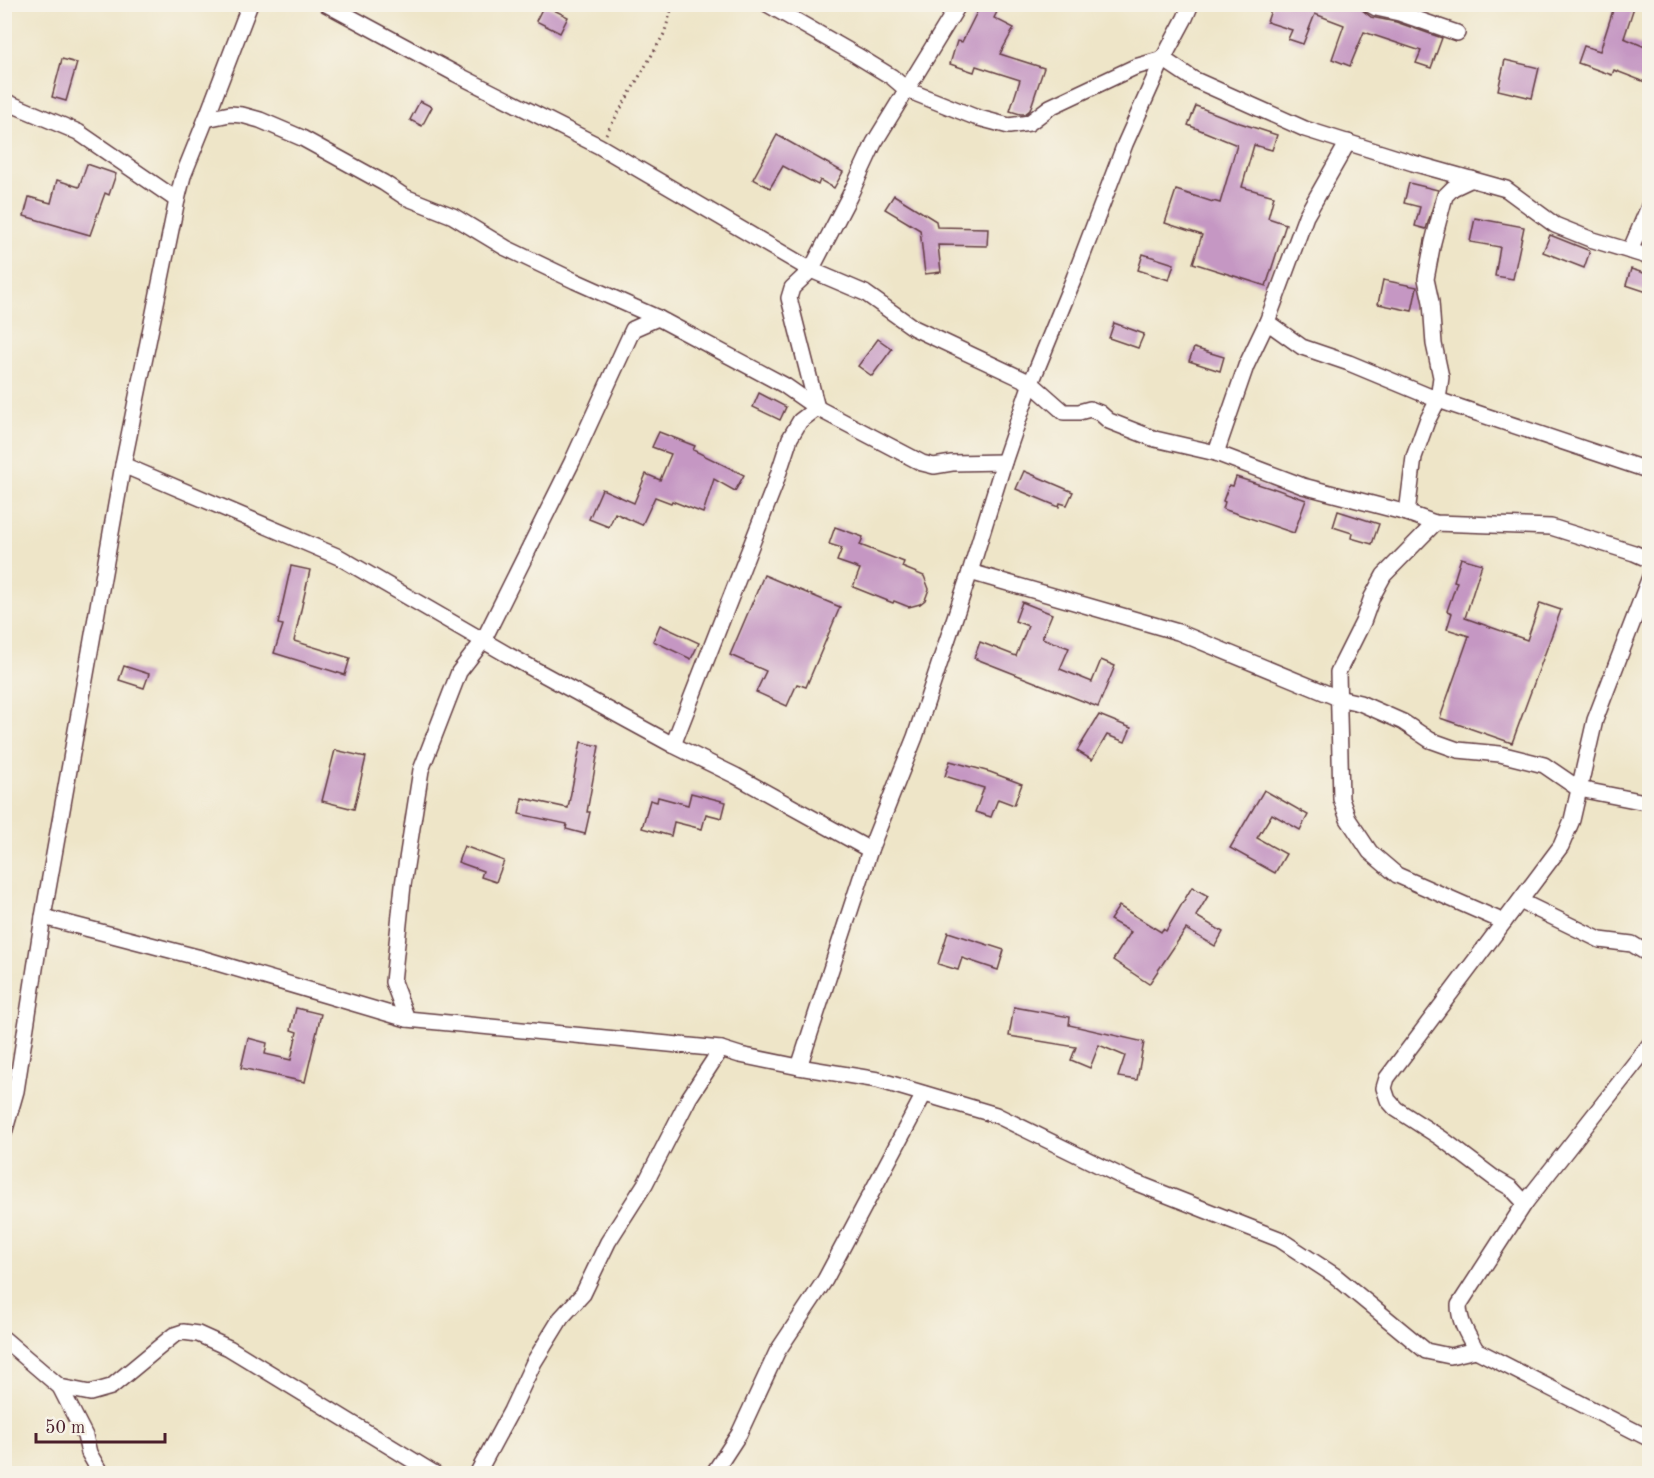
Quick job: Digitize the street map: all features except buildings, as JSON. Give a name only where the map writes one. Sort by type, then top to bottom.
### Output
[{"type":"street","points":[[4,1133],[16,1091],[43,917],[123,465],[177,200],[183,176],[250,4]]},
{"type":"street","points":[[326,4],[456,74],[599,146],[811,270],[866,293],[914,328],[1031,383],[1064,412],[1090,409],[1100,413],[1109,421],[1155,439],[1216,453],[1303,486],[1407,513],[1435,524],[1551,527],[1650,560]]},
{"type":"street","points":[[766,4],[856,55],[892,77],[907,90],[975,117],[1010,126],[1029,123],[1050,107],[1135,67],[1163,59]]},
{"type":"street","points":[[817,408],[789,298],[792,288],[811,270],[874,143],[959,4]]},
{"type":"street","points":[[799,1068],[870,850],[915,736],[1031,383],[1125,144],[1163,59],[1191,4]]},
{"type":"street","points":[[1369,4],[1457,33]]},
{"type":"street","points":[[1163,59],[1192,79],[1305,129],[1506,189],[1554,225],[1590,239],[1650,257]]},
{"type":"street","points":[[4,101],[78,132],[177,200]]},
{"type":"street","points":[[206,119],[231,114],[242,115],[302,138],[405,197],[453,216],[506,248],[658,318],[784,385],[817,408],[922,463],[934,466],[952,463],[1004,462]]},
{"type":"street","points":[[1216,453],[1246,366],[1267,322],[1306,216],[1348,142]]},
{"type":"street","points":[[1407,513],[1414,457],[1427,421],[1438,400],[1441,376],[1434,344],[1431,302],[1426,279],[1433,242],[1445,196],[1453,188],[1472,179]]},
{"type":"street","points":[[1630,251],[1650,204]]},
{"type":"street","points":[[407,1019],[393,982],[403,885],[421,770],[459,672],[483,641],[562,483],[633,329],[658,318]]},
{"type":"street","points":[[1267,322],[1302,347],[1349,363],[1438,400],[1650,471]]},
{"type":"street","points":[[673,745],[774,487],[790,438],[800,421],[817,408]]},
{"type":"street","points":[[123,465],[339,556],[483,641],[870,850]]},
{"type":"street","points":[[1435,524],[1384,575],[1338,672],[1341,800],[1348,819],[1370,852],[1397,875],[1504,922]]},
{"type":"street","points":[[970,572],[1178,632],[1338,698],[1360,703],[1403,722],[1430,740],[1458,750],[1500,754],[1544,765],[1579,789],[1650,804]]},
{"type":"street","points":[[1525,1203],[1511,1188],[1396,1109],[1388,1100],[1384,1088],[1387,1078],[1561,846],[1572,820],[1594,720],[1650,577]]},
{"type":"street","points":[[1520,901],[1600,940],[1632,944],[1650,955]]},
{"type":"street","points":[[43,917],[197,957],[407,1019],[721,1049],[799,1068],[878,1080],[996,1115],[1129,1180],[1279,1239],[1334,1275],[1426,1351],[1450,1356],[1476,1350]]},
{"type":"street","points":[[1650,1044],[1525,1203],[1459,1305],[1462,1324],[1476,1350],[1650,1439]]},
{"type":"street","points":[[477,1473],[511,1411],[534,1362],[561,1318],[583,1294],[608,1242],[645,1184],[689,1098],[721,1049]]},
{"type":"street","points":[[713,1473],[739,1434],[777,1352],[825,1280],[924,1094]]},
{"type":"street","points":[[60,1387],[90,1393],[111,1387],[174,1335],[183,1332],[198,1334],[229,1348],[435,1473]]},
{"type":"street","points":[[4,1339],[60,1387],[85,1437],[88,1453],[101,1473]]},
{"type":"path","points":[[599,146],[664,34],[674,4]]}]
